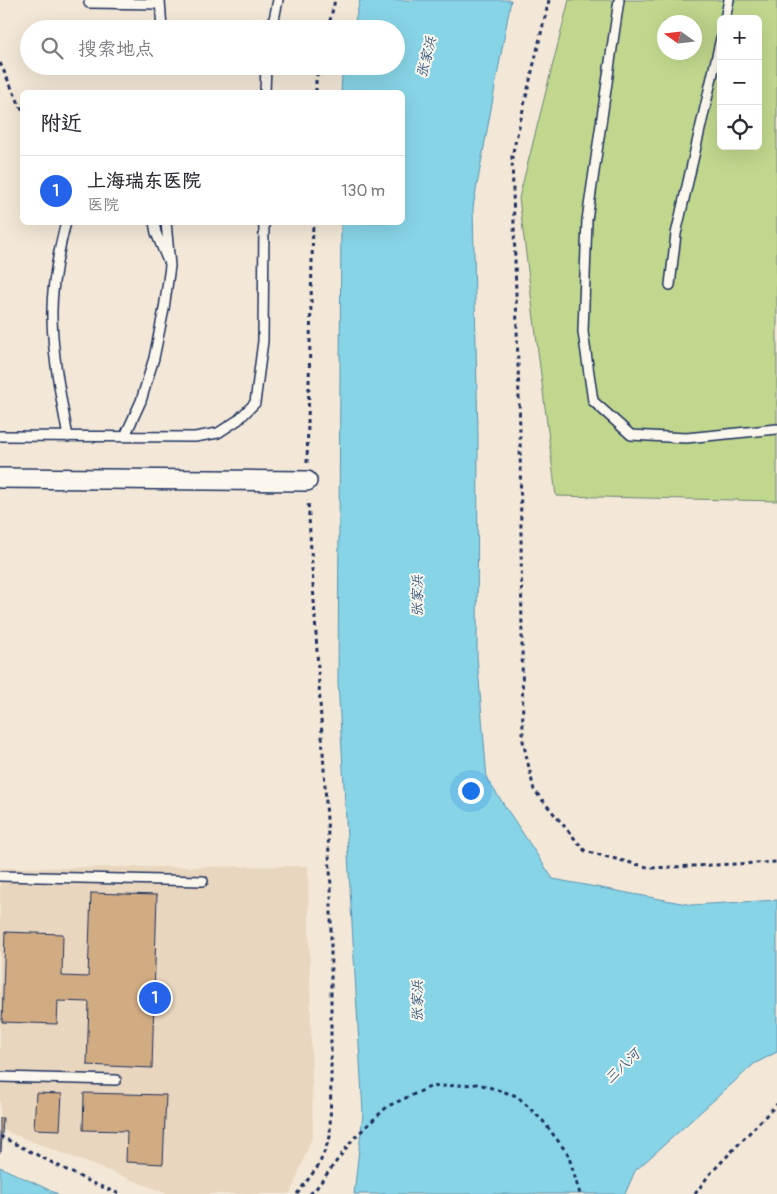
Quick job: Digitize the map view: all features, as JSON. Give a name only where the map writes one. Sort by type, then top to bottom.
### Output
[{"type":"street","points":[[0,478],[307,481]]},
{"type":"lane","points":[[274,20],[278,0]]},
{"type":"lane","points":[[619,0],[587,220],[583,332],[593,401],[631,435],[686,438],[777,429]]},
{"type":"lane","points":[[726,15],[729,0]]},
{"type":"lane","points":[[89,3],[160,2],[161,20]]},
{"type":"lane","points":[[670,285],[676,234],[717,55]]},
{"type":"lane","points":[[264,90],[265,75]]},
{"type":"lane","points":[[65,225],[54,279],[52,318],[56,360],[68,437]]},
{"type":"lane","points":[[155,225],[170,266]]},
{"type":"lane","points":[[125,436],[141,401],[154,358],[164,309],[170,266],[166,225]]},
{"type":"lane","points":[[0,436],[196,437],[218,433],[238,420],[255,402],[263,341],[264,225]]},
{"type":"lane","points":[[0,876],[204,881]]},
{"type":"lane","points":[[0,1077],[116,1080]]},
{"type":"path","points":[[330,20],[335,0]]},
{"type":"path","points":[[549,0],[512,156],[520,432],[523,740],[534,790],[585,851],[651,868],[777,862]]},
{"type":"path","points":[[0,63],[20,106]]},
{"type":"path","points":[[316,90],[317,75]]},
{"type":"path","points":[[297,1194],[319,1165],[330,1137],[332,887],[307,481],[313,225]]},
{"type":"path","points":[[310,1194],[353,1139],[388,1106],[430,1087],[479,1084],[517,1096],[543,1121],[568,1154],[580,1194]]},
{"type":"path","points":[[695,1194],[709,1175],[777,1104]]},
{"type":"path","points":[[0,1136],[92,1183],[120,1194]]},
{"type":"shaded area","points":[[308,866],[313,1135],[291,1192],[287,1194],[168,1194],[0,1129],[0,868]]},
{"type":"green space","points":[[569,0],[777,0],[777,501],[556,496],[519,198]]},
{"type":"water","points":[[360,0],[511,0],[473,207],[478,436],[477,656],[487,779],[553,879],[692,905],[777,900],[777,1052],[754,1064],[635,1171],[625,1194],[354,1194],[363,1113],[338,682],[341,225],[405,225],[405,90],[341,90],[342,75],[405,75],[405,20],[355,20]]},
{"type":"water","points":[[0,1167],[58,1194],[0,1194]]},
{"type":"building","points":[[91,893],[157,895],[152,1068],[87,1065],[89,1002],[58,1001],[57,1024],[2,1022],[5,932],[63,934],[62,976],[88,977]]},
{"type":"building","points":[[36,1093],[62,1094],[60,1130],[34,1129]]},
{"type":"building","points":[[84,1093],[166,1095],[163,1164],[126,1162],[127,1131],[83,1130]]},
{"type":"building","points":[[0,1118],[3,1118],[1,1152],[0,1152]]},
{"type":"place","name":"上海瑞东医院","points":[[155,998]]},
{"type":"water label","name":"张家浜","points":[[426,57]]},
{"type":"water label","name":"张家浜","points":[[417,596]]},
{"type":"water label","name":"张家浜","points":[[417,1001]]},
{"type":"water label","name":"三八河","points":[[622,1066]]}]
